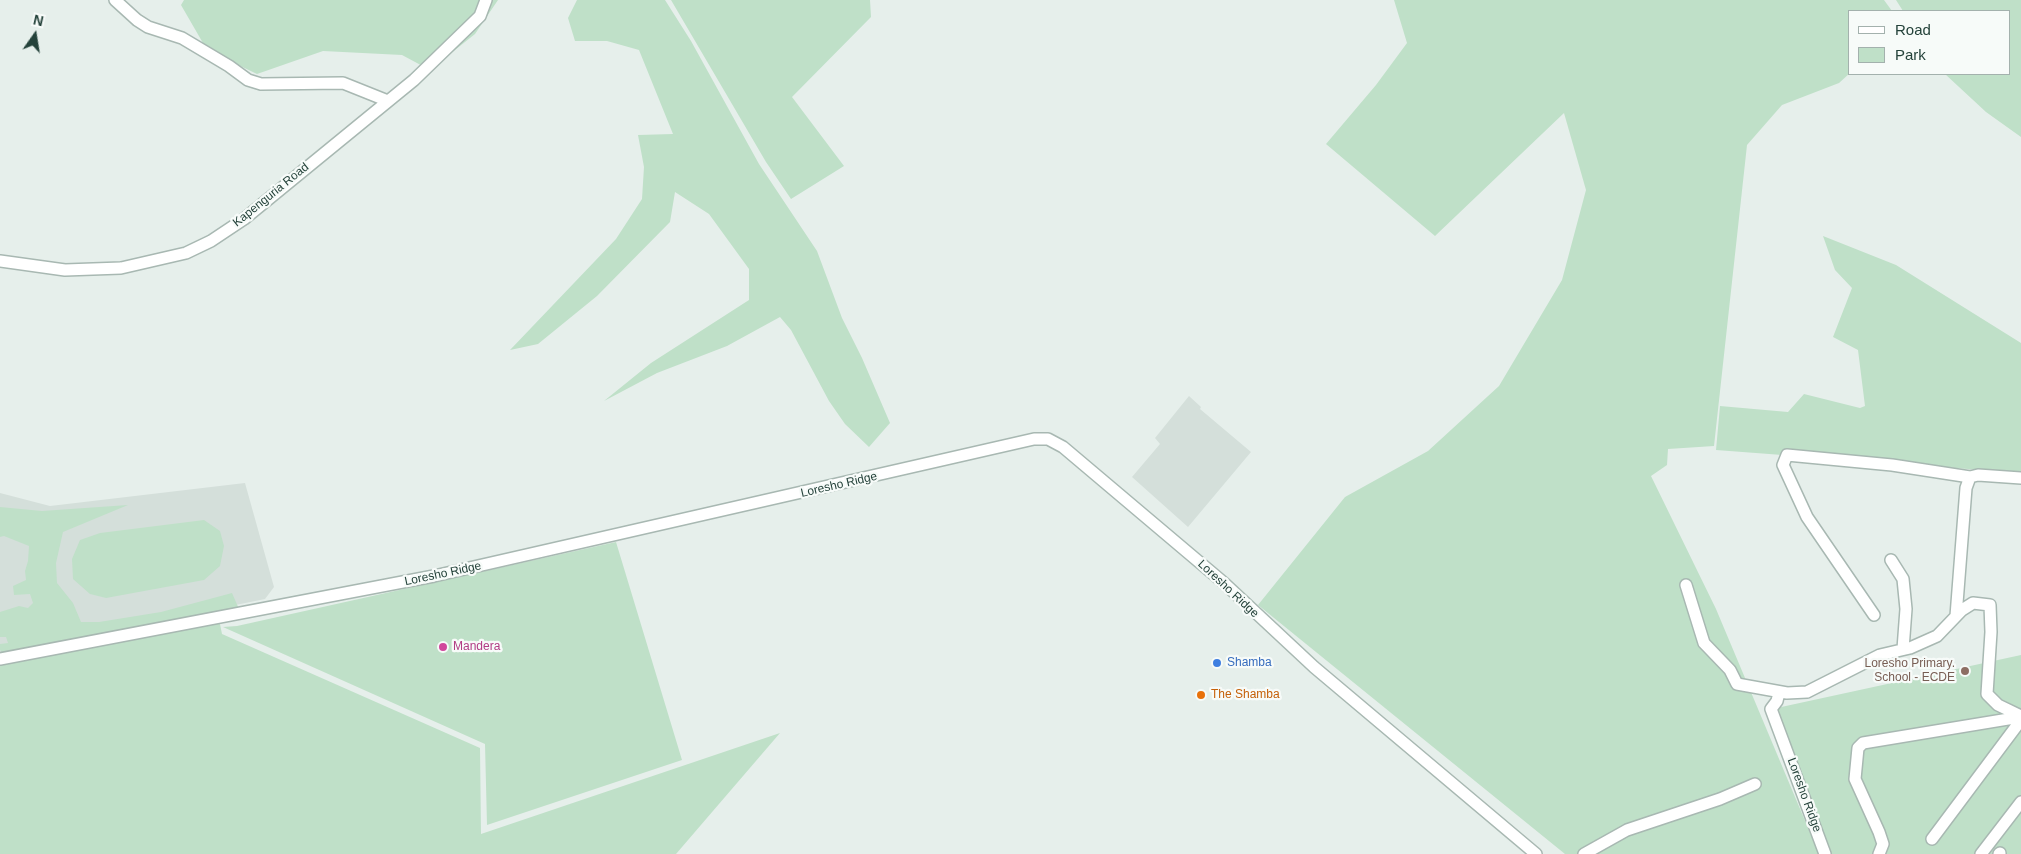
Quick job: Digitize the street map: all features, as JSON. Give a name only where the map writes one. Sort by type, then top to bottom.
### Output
[{"type":"street","points":[[115,0],[137,20],[148,27],[182,38],[229,66],[248,80],[261,84],[314,81],[343,83],[355,86],[388,101]]},
{"type":"street","name":"Kapenguria Road","points":[[0,261],[65,270],[121,268],[186,253],[211,240],[244,219],[414,80],[480,16],[486,0]]},
{"type":"street","name":"Loresho Ridge","points":[[0,659],[434,576],[1034,439],[1048,439],[1063,446],[1209,570],[1310,664],[1536,854]]},
{"type":"street","points":[[1874,615],[1807,517],[1783,465],[1787,455],[1892,465],[1970,477],[1978,475],[2021,478]]},
{"type":"street","points":[[1956,616],[1966,488],[1970,477]]},
{"type":"street","points":[[1891,560],[1903,578],[1906,609],[1903,649]]},
{"type":"street","points":[[1686,585],[1704,642],[1730,670],[1738,684],[1779,692],[1807,692],[1880,655],[1920,644],[1937,636],[1956,616],[1972,603],[1990,605],[1991,632],[1987,694],[1998,705],[2021,718]]},
{"type":"street","name":"Loresho Ridge","points":[[1779,692],[1777,701],[1771,709],[1825,854]]},
{"type":"street","points":[[1932,839],[2021,718]]},
{"type":"street","points":[[1879,854],[1883,844],[1855,778],[1858,748],[1863,743],[2021,718]]},
{"type":"street","points":[[1584,854],[1627,830],[1720,799],[1755,784]]},
{"type":"street","points":[[1980,854],[2021,802]]},
{"type":"shaded area","points":[[1189,396],[1201,407],[1200,409],[1251,452],[1188,527],[1132,477],[1160,444],[1155,438]]},
{"type":"shaded area","points":[[245,483],[274,587],[265,599],[0,653],[0,493],[50,506]]},
{"type":"green space","points":[[184,0],[498,0],[475,34],[430,70],[402,55],[323,51],[257,74],[207,50],[181,5]]},
{"type":"green space","points":[[577,0],[665,0],[691,41],[759,164],[817,251],[842,318],[862,358],[890,423],[869,447],[845,424],[829,401],[791,330],[780,317],[727,346],[657,373],[604,401],[651,363],[749,300],[749,269],[709,214],[675,192],[670,222],[597,296],[538,344],[510,350],[616,239],[642,199],[644,167],[638,135],[673,134],[639,50],[607,41],[575,41],[568,18]]},
{"type":"green space","points":[[671,0],[870,0],[871,17],[792,97],[844,166],[791,199],[766,162]]},
{"type":"green space","points":[[1394,0],[1884,0],[1891,10],[1848,10],[1848,75],[1839,83],[1782,105],[1747,145],[1714,446],[1668,449],[1667,465],[1651,476],[1716,609],[1819,854],[1565,854],[1258,605],[1345,497],[1428,451],[1499,386],[1562,280],[1586,190],[1564,113],[1435,236],[1326,144],[1376,85],[1407,43]]},
{"type":"green space","points":[[1896,0],[2021,0],[2021,137],[1986,112],[1946,75],[2011,75],[2011,10],[1902,10]]},
{"type":"green space","points":[[1823,236],[1896,265],[2021,343],[2021,473],[1716,450],[1720,406],[1788,412],[1804,394],[1860,408],[1865,406],[1858,350],[1833,337],[1852,288],[1835,270]]},
{"type":"green space","points":[[128,505],[63,532],[56,563],[57,583],[73,603],[81,622],[99,622],[161,612],[232,593],[239,609],[235,619],[220,624],[222,634],[480,748],[481,834],[780,733],[676,854],[0,854],[0,661],[9,660],[11,663],[21,661],[4,655],[0,650],[0,644],[8,643],[6,637],[0,637],[0,612],[19,606],[28,608],[33,603],[30,594],[14,595],[13,586],[26,580],[25,571],[29,546],[4,536],[0,537],[0,507],[42,511]]},
{"type":"green space","points":[[204,520],[220,531],[224,546],[220,566],[204,580],[106,598],[90,594],[73,579],[72,559],[80,540],[100,533]]},
{"type":"green space","points":[[616,542],[682,760],[487,825],[485,744],[223,627],[237,626]]},
{"type":"green space","points":[[2021,655],[2021,854],[1829,854],[1772,709]]},
{"type":"place","name":"Mandera","points":[[443,647]]},
{"type":"place","name":"Shamba","points":[[1217,663]]},
{"type":"place","name":"Loresho Primary. School - ECDE","points":[[1965,671]]},
{"type":"place","name":"The Shamba","points":[[1201,695]]}]
